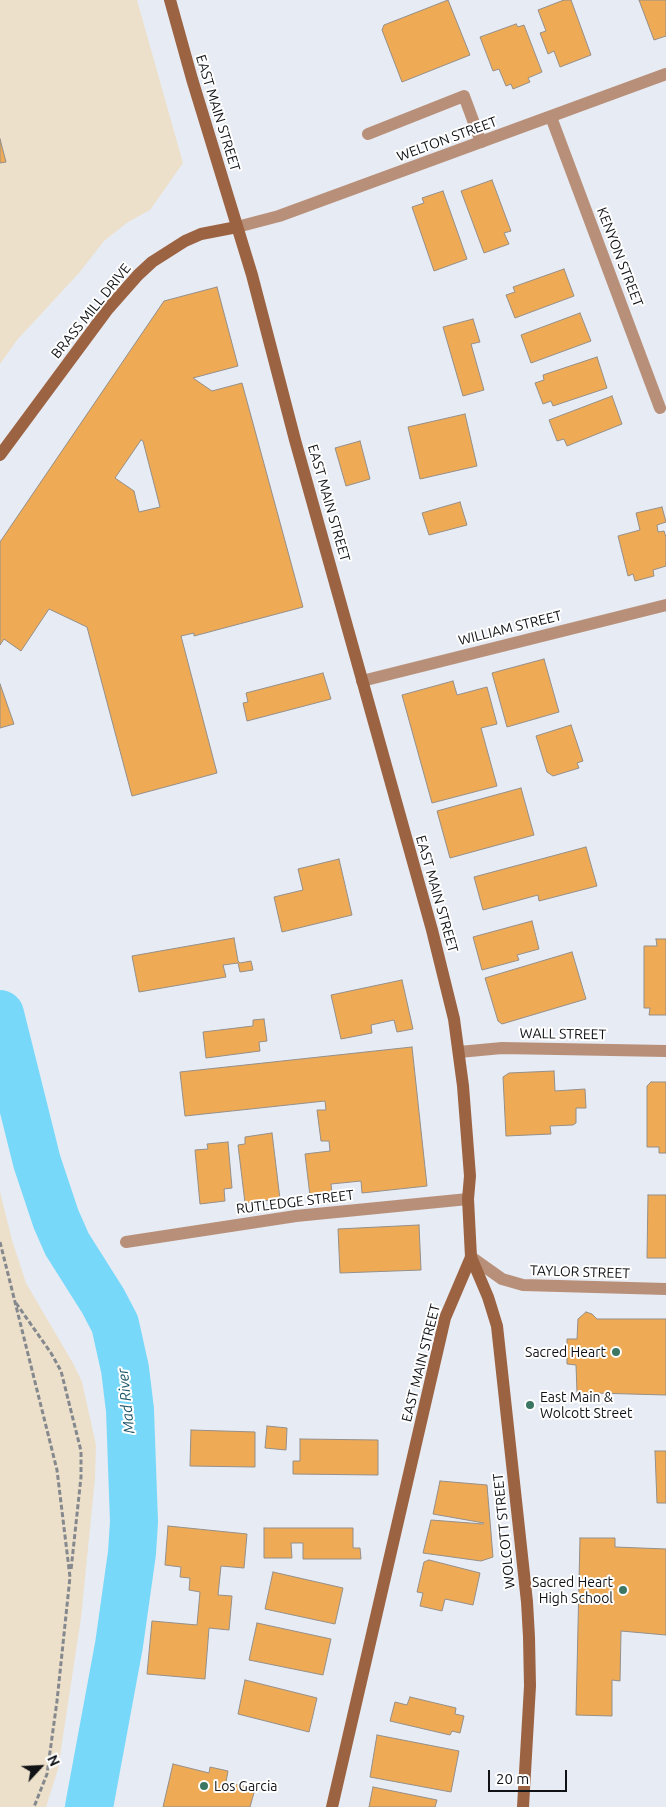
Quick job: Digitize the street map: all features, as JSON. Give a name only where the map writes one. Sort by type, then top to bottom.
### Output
[{"type":"main road","name":"EAST MAIN STREET","points":[[170,0],[237,226],[447,988],[459,1052],[469,1156],[470,1257],[445,1318],[332,1807]]},
{"type":"main road","name":"BRASS MILL DRIVE","points":[[0,455],[108,309],[138,275],[168,251],[185,241],[201,234],[237,226]]},
{"type":"main road","name":"WOLCOTT STREET","points":[[470,1257],[488,1297],[497,1326],[527,1602],[530,1637],[530,1686],[523,1807]]},
{"type":"street","name":"WELTON STREET","points":[[237,226],[274,218],[666,74]]},
{"type":"street","points":[[368,134],[464,96],[481,142]]},
{"type":"street","name":"KENYON STREET","points":[[551,117],[660,408]]},
{"type":"street","name":"WILLIAM STREET","points":[[362,681],[666,604]]},
{"type":"street","name":"WALL STREET","points":[[459,1052],[502,1048],[666,1051]]},
{"type":"street","name":"RUTLEDGE STREET","points":[[126,1242],[214,1227],[296,1216],[468,1199]]},
{"type":"street","name":"TAYLOR STREET","points":[[470,1257],[502,1280],[523,1285],[666,1289]]},
{"type":"path","points":[[0,1242],[57,1470],[70,1576]]},
{"type":"path","points":[[14,1301],[51,1353],[61,1371],[82,1451],[81,1478],[57,1701],[47,1774],[34,1807]]},
{"type":"shaded area","points":[[0,0],[137,0],[183,163],[150,210],[128,222],[104,241],[79,273],[17,340],[0,364]]},
{"type":"shaded area","points":[[0,1192],[12,1240],[26,1283],[82,1382],[96,1445],[95,1478],[81,1618],[58,1769],[46,1807],[0,1807]]},
{"type":"building","points":[[448,0],[470,55],[402,82],[382,30],[384,25]]},
{"type":"building","points":[[564,0],[571,0],[591,55],[560,67],[554,51],[548,54],[540,33],[546,31],[538,10]]},
{"type":"building","points":[[639,0],[666,0],[666,36],[654,40]]},
{"type":"building","points":[[516,24],[518,27],[524,25],[542,72],[528,78],[530,82],[513,89],[511,84],[506,86],[499,69],[493,71],[480,37]]},
{"type":"building","points":[[0,139],[6,162],[0,163]]},
{"type":"building","points":[[492,180],[511,231],[504,233],[509,244],[484,253],[461,191]]},
{"type":"building","points":[[443,191],[467,259],[434,271],[412,207],[424,203],[422,198]]},
{"type":"building","points":[[564,269],[574,296],[515,318],[506,295],[515,292],[513,287]]},
{"type":"building","points":[[217,287],[238,366],[193,378],[212,391],[242,383],[303,607],[194,636],[194,633],[181,636],[217,773],[132,796],[87,627],[49,609],[21,651],[4,639],[0,645],[0,542],[164,301]],"holes":[[[141,440],[143,441],[160,507],[139,512],[134,491],[115,478]]]},
{"type":"building","points":[[580,313],[591,341],[531,363],[521,335]]},
{"type":"building","points":[[473,319],[480,342],[471,344],[484,390],[463,396],[443,327]]},
{"type":"building","points":[[597,357],[607,388],[553,406],[551,401],[543,404],[535,383],[544,380],[543,375]]},
{"type":"building","points":[[612,396],[622,424],[567,446],[564,439],[557,441],[549,420]]},
{"type":"building","points":[[465,414],[477,466],[420,479],[408,427]]},
{"type":"building","points":[[360,441],[370,479],[346,486],[335,448]]},
{"type":"building","points":[[460,502],[467,525],[429,535],[422,513]]},
{"type":"building","points":[[662,507],[666,522],[657,525],[658,532],[664,531],[666,537],[666,566],[653,570],[654,576],[635,581],[633,574],[628,576],[618,536],[640,530],[636,513]]},
{"type":"building","points":[[544,659],[559,712],[507,727],[492,673]]},
{"type":"building","points":[[323,673],[331,699],[247,721],[243,703],[248,702],[246,693]]},
{"type":"building","points":[[453,681],[457,695],[487,687],[497,724],[481,728],[497,786],[432,803],[402,695]]},
{"type":"building","points":[[0,684],[14,724],[0,728]]},
{"type":"building","points":[[571,725],[583,761],[577,763],[579,768],[553,776],[547,772],[536,736]]},
{"type":"building","points":[[521,788],[534,835],[450,858],[437,811]]},
{"type":"building","points":[[586,847],[597,886],[539,901],[538,895],[483,910],[474,877]]},
{"type":"building","points":[[339,859],[352,915],[282,932],[274,897],[303,890],[298,869]]},
{"type":"building","points":[[532,921],[539,949],[517,955],[519,960],[482,970],[473,937]]},
{"type":"building","points":[[234,938],[238,961],[240,963],[251,961],[253,970],[240,972],[238,963],[223,965],[226,977],[139,992],[132,956]]},
{"type":"building","points":[[656,939],[666,939],[666,1015],[649,1015],[650,1008],[644,1008],[644,946],[657,946]]},
{"type":"building","points":[[572,952],[586,999],[502,1024],[498,1021],[485,978]]},
{"type":"building","points":[[402,980],[413,1029],[397,1032],[394,1020],[371,1025],[372,1033],[341,1039],[331,995]]},
{"type":"building","points":[[264,1019],[267,1041],[259,1042],[260,1051],[206,1058],[203,1032],[253,1026],[253,1020]]},
{"type":"building","points":[[412,1047],[427,1186],[362,1193],[361,1181],[331,1184],[332,1194],[310,1196],[305,1154],[330,1151],[329,1141],[321,1141],[317,1110],[326,1110],[325,1101],[185,1116],[180,1072]]},
{"type":"building","points":[[554,1071],[555,1091],[585,1089],[586,1108],[576,1108],[576,1123],[573,1125],[550,1126],[551,1134],[506,1136],[503,1077],[509,1073]]},
{"type":"building","points":[[651,1082],[666,1082],[666,1153],[659,1153],[659,1147],[647,1147],[647,1086]]},
{"type":"building","points":[[272,1133],[280,1199],[245,1203],[238,1145],[245,1144],[245,1137]]},
{"type":"building","points":[[228,1142],[232,1188],[224,1189],[225,1201],[200,1204],[195,1150],[208,1149],[207,1144]]},
{"type":"building","points":[[648,1195],[666,1195],[666,1258],[647,1258]]},
{"type":"building","points":[[419,1225],[421,1270],[340,1273],[338,1229]]},
{"type":"building","name":"Sacred Heart","points":[[586,1312],[592,1314],[597,1319],[666,1319],[666,1395],[595,1393],[590,1399],[580,1398],[577,1392],[576,1365],[567,1364],[567,1339],[577,1339],[578,1319]]},
{"type":"building","points":[[267,1426],[287,1428],[286,1450],[265,1448]]},
{"type":"building","points":[[191,1430],[255,1432],[255,1467],[190,1466]]},
{"type":"building","points":[[300,1439],[378,1440],[378,1475],[293,1474],[293,1461],[300,1461]]},
{"type":"building","points":[[655,1451],[666,1451],[666,1503],[657,1503]]},
{"type":"building","points":[[440,1481],[487,1485],[493,1557],[481,1561],[423,1553],[431,1520],[484,1523],[433,1514]]},
{"type":"building","points":[[168,1526],[247,1534],[244,1568],[221,1566],[218,1595],[232,1596],[229,1630],[209,1628],[205,1679],[147,1674],[152,1621],[197,1625],[200,1592],[189,1590],[190,1578],[180,1577],[181,1567],[165,1565]]},
{"type":"building","points":[[264,1528],[353,1528],[353,1548],[360,1548],[361,1559],[303,1559],[303,1543],[291,1543],[292,1558],[264,1558]]},
{"type":"building","name":"Sacred Heart High School","points":[[580,1538],[615,1538],[615,1547],[666,1549],[666,1635],[621,1631],[620,1681],[612,1680],[612,1716],[576,1715]]},
{"type":"building","points":[[429,1560],[480,1573],[473,1605],[445,1599],[442,1611],[420,1606],[423,1593],[417,1592],[424,1562]]},
{"type":"building","points":[[273,1572],[343,1588],[335,1624],[265,1609]]},
{"type":"building","points":[[257,1623],[331,1639],[323,1675],[249,1660]]},
{"type":"building","points":[[245,1680],[317,1698],[309,1732],[238,1714]]},
{"type":"building","points":[[410,1697],[456,1708],[455,1714],[464,1716],[460,1733],[452,1731],[450,1735],[390,1721],[395,1702],[407,1705]]},
{"type":"building","points":[[377,1735],[459,1751],[451,1792],[370,1777]]},
{"type":"building","name":"Los Garcia","points":[[173,1764],[209,1773],[210,1767],[228,1771],[226,1782],[255,1789],[250,1807],[163,1807]]},
{"type":"building","points":[[373,1787],[437,1800],[435,1807],[369,1807]]},
{"type":"waterway","name":"Mad River","points":[[0,1014],[37,1162],[56,1219],[67,1244],[103,1301],[115,1324],[125,1369],[130,1410],[134,1522],[132,1553],[119,1645],[89,1807]]},
{"type":"place","name":"Sacred Heart","points":[[616,1352]]},
{"type":"place","name":"East Main & Wolcott Street","points":[[530,1405]]},
{"type":"place","name":"Sacred Heart High School","points":[[623,1590]]},
{"type":"place","name":"Los Garcia","points":[[204,1786]]}]
